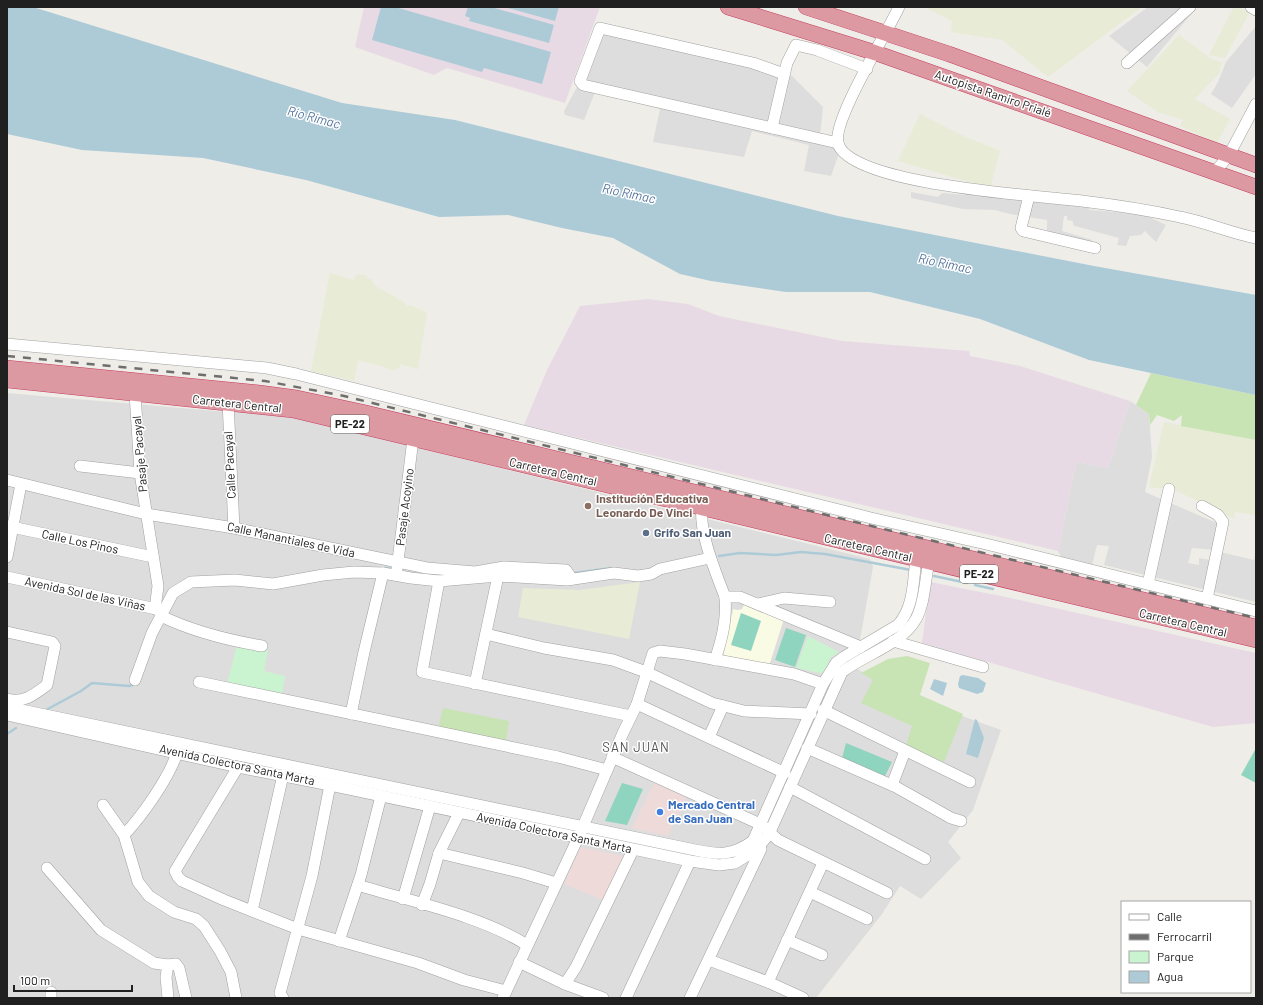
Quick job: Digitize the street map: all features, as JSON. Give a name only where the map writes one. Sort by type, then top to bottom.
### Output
[{"type":"highway","name":"Autopista Ramiro Prialé","points":[[728,7],[876,53],[1256,187]]},
{"type":"highway","name":"Autopista Ramiro Prialé","points":[[806,7],[887,33],[1256,165]]},
{"type":"highway","name":"Carretera Central","points":[[7,368],[228,389],[297,398],[619,474],[703,501],[922,561],[1256,627]]},
{"type":"highway","name":"Carretera Central","points":[[7,380],[293,410],[413,439],[703,501],[1080,592],[1256,640]]},
{"type":"street","points":[[899,7],[887,33],[841,119],[838,143],[842,152],[857,161],[892,176],[1001,194],[1081,201],[1181,217],[1256,238]]},
{"type":"street","points":[[1127,63],[1190,7]]},
{"type":"street","points":[[1251,7],[1256,10]]},
{"type":"street","points":[[784,74],[753,63],[600,28],[580,81],[583,85],[838,143]]},
{"type":"street","points":[[772,128],[784,74],[790,55],[796,45],[817,50],[867,69]]},
{"type":"street","points":[[1215,172],[1229,155],[1256,104]]},
{"type":"street","points":[[1029,196],[1021,228],[1022,231],[1095,248]]},
{"type":"street","points":[[7,344],[267,368],[435,408],[537,436],[871,518],[986,544],[1256,611]]},
{"type":"street","name":"Pasaje Pacayal","points":[[135,393],[140,473],[158,586],[160,612]]},
{"type":"street","name":"Calle Pacayal","points":[[228,402],[234,528]]},
{"type":"street","points":[[534,453],[537,436]]},
{"type":"street","name":"Pasaje Acoyino","points":[[396,576],[413,439]]},
{"type":"street","points":[[619,474],[624,457]]},
{"type":"street","points":[[80,466],[140,473]]},
{"type":"street","name":"Calle Manantiales de Vida","points":[[7,480],[146,514],[234,528],[427,568],[475,572],[504,567],[566,570],[572,579]]},
{"type":"street","points":[[7,557],[10,526],[21,484]]},
{"type":"street","points":[[1148,584],[1169,489]]},
{"type":"street","points":[[703,501],[710,558],[726,597],[723,636],[715,660]]},
{"type":"street","points":[[1202,506],[1218,515],[1223,522],[1207,599]]},
{"type":"street","name":"Calle Los Pinos","points":[[10,526],[153,558]]},
{"type":"street","points":[[135,680],[160,612],[173,593],[191,582],[235,580],[273,584],[354,572],[383,573],[439,581],[498,576],[550,580],[572,579],[614,573],[638,576],[651,574],[660,569],[710,558]]},
{"type":"street","name":"Avenida Colectora Santa Marta","points":[[7,715],[238,767],[330,784],[633,850],[719,865],[735,863],[746,858],[767,837],[823,710],[842,672],[853,663],[893,641],[908,630],[917,618],[922,561]]},
{"type":"street","name":"Avenida Colectora Santa Marta","points":[[7,707],[583,825],[717,854],[730,853],[753,841],[762,825],[823,684],[836,663],[898,625],[905,618],[922,561]]},
{"type":"street","points":[[351,714],[383,573]]},
{"type":"street","points":[[475,684],[498,576]]},
{"type":"street","name":"Avenida Sol de las Viñas","points":[[7,577],[160,612],[176,623],[214,636],[234,642],[262,646]]},
{"type":"street","points":[[439,581],[422,672],[631,716]]},
{"type":"street","points":[[726,597],[740,597],[861,647]]},
{"type":"street","points":[[758,604],[784,598],[830,602]]},
{"type":"street","points":[[7,632],[52,642],[55,646],[47,685],[32,696],[15,702],[7,699]]},
{"type":"street","points":[[486,634],[544,648],[613,660],[646,672],[712,703],[723,706],[744,711],[810,714]]},
{"type":"street","points":[[893,641],[983,667]]},
{"type":"street","points":[[238,767],[175,871],[182,881],[298,929],[418,963],[504,994],[578,838],[612,757],[637,704],[653,653],[660,651],[794,674],[823,684]]},
{"type":"street","points":[[199,682],[558,757],[607,770]]},
{"type":"street","points":[[637,704],[784,773]]},
{"type":"street","points":[[709,737],[723,706]]},
{"type":"street","points":[[823,710],[970,782]]},
{"type":"street","points":[[807,748],[892,785],[951,818],[960,821]]},
{"type":"street","points":[[892,785],[905,751]]},
{"type":"street","points":[[124,835],[137,821],[173,764],[177,753]]},
{"type":"street","points":[[612,757],[762,825],[767,837],[690,998]]},
{"type":"street","points":[[252,911],[283,776]]},
{"type":"street","points":[[283,998],[280,993],[312,876],[330,784]]},
{"type":"street","points":[[790,787],[925,859]]},
{"type":"street","points":[[339,941],[358,885],[381,796]]},
{"type":"street","points":[[103,805],[124,835],[138,882],[149,896],[174,912],[196,919],[204,926],[231,972],[236,998]]},
{"type":"street","points":[[403,899],[430,806]]},
{"type":"street","points":[[422,905],[439,853],[459,813]]},
{"type":"street","points":[[767,837],[778,840],[887,893]]},
{"type":"street","points":[[565,984],[576,967],[633,850]]},
{"type":"street","points":[[439,853],[522,873],[556,883]]},
{"type":"street","points":[[626,998],[690,861]]},
{"type":"street","points":[[768,982],[823,863]]},
{"type":"street","points":[[47,868],[101,930],[154,963],[168,965],[176,964],[179,968],[186,998]]},
{"type":"street","points":[[358,885],[422,905],[438,908],[508,934],[527,945]]},
{"type":"street","points":[[810,892],[867,919]]},
{"type":"street","points":[[787,940],[822,955]]},
{"type":"street","points":[[709,960],[768,982],[803,998]]},
{"type":"street","points":[[519,962],[565,984],[604,998]]},
{"type":"street","points":[[168,965],[166,977],[168,998]]},
{"type":"shaded area","points":[[364,7],[600,7],[565,103],[447,68],[434,75],[355,47]]},
{"type":"shaded area","points":[[924,7],[1142,7],[1048,77],[1002,40],[951,32],[952,21]]},
{"type":"shaded area","points":[[1148,7],[1197,7],[1147,67],[1109,36]]},
{"type":"shaded area","points":[[1234,7],[1239,7],[1249,13],[1225,58],[1209,55]]},
{"type":"shaded area","points":[[1256,26],[1256,74],[1232,108],[1211,94],[1218,82],[1226,62]]},
{"type":"shaded area","points":[[609,34],[792,76],[823,107],[820,136],[842,145],[831,176],[804,171],[809,145],[752,131],[744,157],[653,142],[660,109],[595,92],[584,120],[565,115],[564,111],[577,87],[596,35]]},
{"type":"shaded area","points":[[1179,35],[1210,58],[1223,63],[1219,70],[1221,71],[1195,99],[1230,119],[1217,143],[1180,126],[1183,120],[1158,112],[1127,91]]},
{"type":"shaded area","points":[[920,114],[959,134],[1000,151],[990,188],[898,161]]},
{"type":"shaded area","points":[[911,192],[938,197],[942,193],[964,195],[968,193],[1090,207],[1089,210],[1133,213],[1149,217],[1166,225],[1156,242],[1145,231],[1141,235],[1130,236],[1126,246],[1117,245],[1119,238],[1075,226],[1073,225],[1073,221],[1067,220],[1067,216],[1064,216],[1062,231],[1092,240],[1089,247],[1047,235],[1047,220],[995,210],[963,209],[911,198]]},
{"type":"shaded area","points":[[330,273],[353,280],[357,274],[367,276],[366,278],[371,279],[375,286],[404,302],[408,307],[410,305],[427,313],[418,369],[402,365],[402,362],[399,368],[393,371],[385,367],[358,360],[354,381],[311,371]]},
{"type":"shaded area","points":[[648,299],[688,304],[719,316],[842,341],[969,351],[970,356],[1020,366],[1130,401],[1108,468],[1076,462],[1058,551],[524,425],[547,370],[580,306]]},
{"type":"shaded area","points":[[7,393],[297,418],[870,559],[873,567],[855,668],[921,701],[1001,730],[973,810],[948,842],[961,858],[921,899],[900,886],[882,914],[816,998],[7,998]]},
{"type":"shaded area","points":[[1130,401],[1149,414],[1152,457],[1145,492],[1219,524],[1215,550],[1192,548],[1188,563],[1199,565],[1199,558],[1215,561],[1220,552],[1254,560],[1256,550],[1256,602],[1104,565],[1109,546],[1097,545],[1092,565],[1062,558],[1058,551],[1076,462],[1108,468]]},
{"type":"shaded area","points":[[1164,422],[1256,440],[1256,515],[1235,512],[1234,519],[1175,490],[1149,487]]},
{"type":"shaded area","points":[[640,582],[629,639],[518,617],[523,588],[579,590]]},
{"type":"shaded area","points":[[930,582],[1006,597],[1256,653],[1256,723],[1213,727],[922,643]]},
{"type":"shaded area","points":[[745,603],[784,619],[769,666],[723,657],[733,609],[742,609]]},
{"type":"shaded area","name":"Mercado Central de San Juan","points":[[655,781],[687,796],[668,836],[632,828]]},
{"type":"shaded area","points":[[580,847],[624,856],[605,901],[564,884]]},
{"type":"green space","points":[[1151,373],[1256,395],[1256,440],[1181,426],[1182,415],[1174,421],[1157,415],[1150,425],[1149,414],[1136,405]]},
{"type":"green space","points":[[741,613],[761,621],[751,651],[731,645]]},
{"type":"green space","points":[[786,628],[806,635],[795,667],[775,660]]},
{"type":"green space","points":[[808,636],[839,652],[830,658],[825,674],[796,668]]},
{"type":"green space","points":[[237,645],[268,650],[264,671],[285,676],[282,695],[227,684]]},
{"type":"green space","points":[[907,656],[930,663],[920,695],[963,714],[944,762],[906,745],[912,726],[861,703],[873,680],[861,673],[888,659]]},
{"type":"green space","points":[[443,708],[509,721],[506,742],[438,728]]},
{"type":"green space","points":[[846,743],[892,762],[884,778],[842,758]]},
{"type":"green space","points":[[1256,748],[1256,783],[1241,775]]},
{"type":"green space","points":[[622,783],[643,789],[627,825],[605,821]]},
{"type":"water","name":"Río Rímac","points":[[7,7],[33,7],[342,103],[455,120],[838,216],[1094,266],[1256,295],[1256,395],[1089,360],[980,319],[870,292],[786,292],[711,281],[680,274],[613,238],[508,215],[439,217],[306,180],[203,158],[82,150],[7,134]]},
{"type":"water","points":[[381,7],[395,7],[551,52],[542,84],[484,68],[482,72],[372,40]]},
{"type":"water","points":[[468,7],[491,7],[554,25],[549,43],[469,21],[470,18],[465,16]]},
{"type":"water","points":[[504,7],[559,7],[555,21]]},
{"type":"water","points":[[963,675],[978,678],[986,683],[983,692],[977,694],[959,688],[958,684],[960,676]]},
{"type":"water","points":[[934,679],[947,683],[943,696],[930,689]]},
{"type":"water","points":[[975,719],[977,720],[984,738],[978,758],[966,754]]},
{"type":"waterway","points":[[719,556],[740,553],[776,555],[801,552],[825,554],[911,570]]},
{"type":"waterway","points":[[384,568],[395,569]]},
{"type":"waterway","points":[[574,573],[611,568]]},
{"type":"waterway","points":[[425,574],[438,574]]},
{"type":"waterway","points":[[934,576],[967,583]]},
{"type":"waterway","points":[[975,585],[993,589]]},
{"type":"waterway","points":[[44,711],[81,691],[92,683],[129,686],[136,684]]},
{"type":"waterway","points":[[7,734],[16,728]]},
{"type":"railway","points":[[7,356],[265,381],[344,396],[896,532],[1256,618]]},
{"type":"place","name":"Institución Educativa Leonardo De Vinci","points":[[588,506]]},
{"type":"place","name":"Grifo San Juan","points":[[646,533]]},
{"type":"place","name":"Mercado Central de San Juan","points":[[660,812]]},
{"type":"district","name":"SAN JUAN","points":[[636,747]]}]
